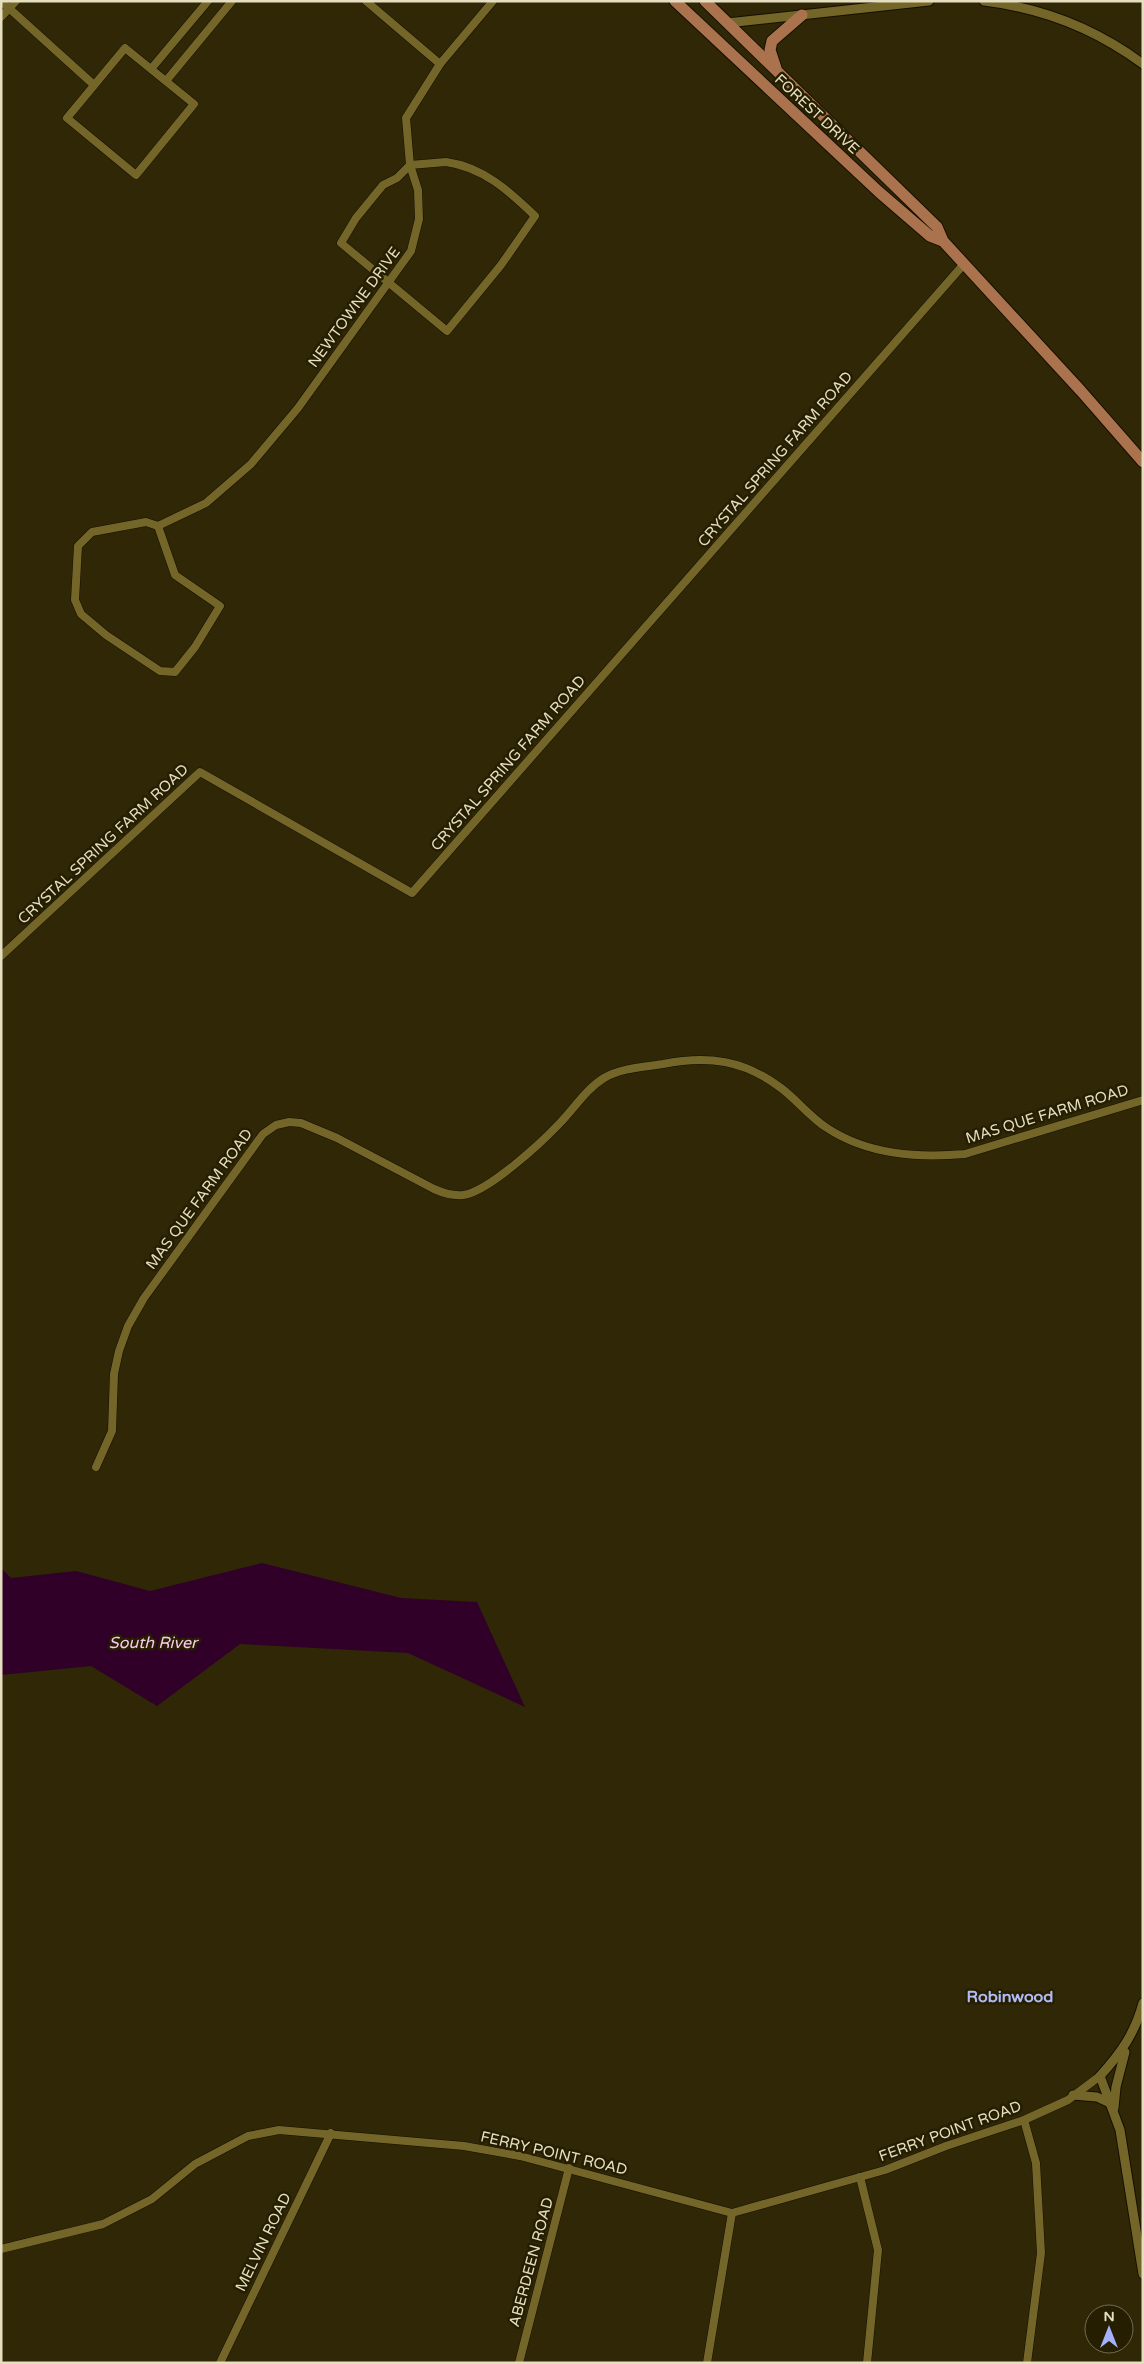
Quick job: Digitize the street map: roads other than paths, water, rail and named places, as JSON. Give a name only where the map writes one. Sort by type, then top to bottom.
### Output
[{"type":"main road","name":"FOREST DRIVE","points":[[675,1],[892,205],[930,236],[943,241]]},
{"type":"main road","name":"FOREST DRIVE","points":[[705,1],[938,227],[943,241],[1081,391],[1143,462]]},
{"type":"main road","points":[[778,72],[770,50],[772,41],[802,16]]},
{"type":"main road","points":[[700,25],[727,23]]},
{"type":"street","points":[[1,1],[94,85]]},
{"type":"street","points":[[1,17],[16,1]]},
{"type":"street","points":[[151,69],[208,1]]},
{"type":"street","points":[[166,81],[232,1]]},
{"type":"street","points":[[366,1],[440,64]]},
{"type":"street","name":"NEWTOWNE DRIVE","points":[[158,526],[175,575],[220,606],[195,647],[175,672],[160,670],[106,635],[80,614],[75,600],[78,546],[92,532],[146,522],[158,526],[206,503],[251,464],[298,408],[411,251],[419,219],[418,190],[410,165],[406,118],[440,64],[493,1]]},
{"type":"street","points":[[727,23],[929,1]]},
{"type":"street","points":[[984,1],[1007,4],[1043,13],[1082,27],[1127,52],[1143,64]]},
{"type":"street","points":[[125,48],[166,81],[194,104],[136,175],[68,118],[125,48]]},
{"type":"street","points":[[446,162],[465,165],[506,189],[535,216],[501,265],[447,331],[341,243],[356,218],[383,185],[397,178],[410,165],[446,162]]},
{"type":"street","name":"CRYSTAL SPRING FARM ROAD","points":[[1,956],[200,772],[412,893],[964,264]]},
{"type":"street","name":"MAS QUE FARM ROAD","points":[[96,1467],[112,1430],[116,1362],[132,1319],[144,1298],[259,1139],[276,1125],[289,1122],[312,1126],[434,1189],[443,1193],[462,1195],[486,1186],[515,1163],[560,1124],[583,1097],[605,1078],[626,1071],[676,1061],[703,1058],[733,1064],[763,1077],[780,1087],[827,1128],[861,1144],[903,1155],[938,1156],[966,1154],[1143,1100]]},
{"type":"street","points":[[1143,2003],[1133,2034],[1100,2076],[1120,2130],[1143,2274]]},
{"type":"street","points":[[1113,2107],[1116,2086],[1127,2044]]},
{"type":"street","name":"FERRY POINT ROAD","points":[[1,2249],[103,2224],[152,2199],[196,2164],[248,2136],[279,2130],[464,2146],[520,2156],[732,2213],[860,2177],[1024,2120],[1074,2095],[1100,2076]]},
{"type":"street","points":[[1074,2095],[1097,2097],[1113,2107]]},
{"type":"street","points":[[1024,2120],[1036,2163],[1041,2252],[1027,2363]]},
{"type":"street","name":"MELVIN ROAD","points":[[220,2363],[331,2133]]},
{"type":"street","name":"ABERDEEN ROAD","points":[[518,2363],[569,2168]]},
{"type":"street","points":[[860,2177],[878,2250],[867,2363]]},
{"type":"street","points":[[708,2363],[732,2213]]},
{"type":"water","name":"South River","points":[[262,1563],[401,1598],[477,1602],[525,1707],[408,1653],[240,1644],[157,1706],[91,1666],[1,1675],[1,1568],[11,1578],[76,1571],[150,1591]]},
{"type":"district","name":"Robinwood","points":[[1010,1997]]}]
